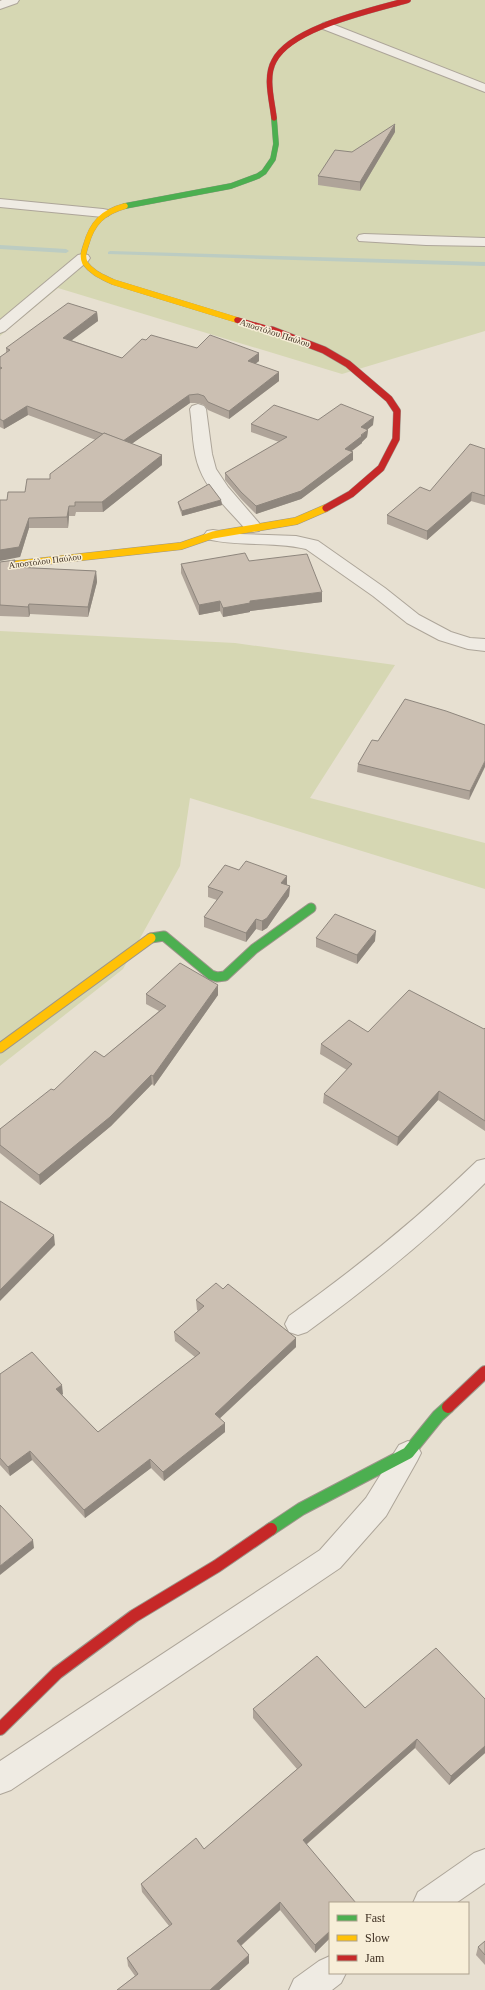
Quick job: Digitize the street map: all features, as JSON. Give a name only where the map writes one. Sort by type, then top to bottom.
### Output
[{"type":"street","points":[[0,6],[13,0]]},
{"type":"street","points":[[0,328],[47,290],[82,258],[88,234],[97,219],[104,214],[121,207],[240,183],[254,178],[265,171],[271,165],[275,150],[273,108],[269,82],[272,64],[284,48],[295,40],[328,26],[408,0]]},
{"type":"street","points":[[328,26],[485,88]]},
{"type":"street","points":[[0,203],[104,214]]},
{"type":"street","points":[[364,238],[485,242]]},
{"type":"street","name":"Αποστόλου Παύλου","points":[[0,566],[181,546],[213,535],[253,527],[296,521],[324,509],[352,494],[380,468],[391,452],[396,439],[397,412],[389,399],[371,382],[348,364],[324,350],[287,335],[126,287],[102,277],[89,269],[82,258]]},
{"type":"street","points":[[198,408],[201,439],[208,471],[226,496],[253,527]]},
{"type":"street","points":[[213,535],[296,541],[312,545],[379,592],[413,619],[445,636],[468,643],[485,645]]},
{"type":"street","points":[[0,1048],[149,938],[164,936],[211,975],[217,977],[225,976],[254,949],[311,908]]},
{"type":"street","points":[[298,1324],[344,1292],[409,1239],[457,1197],[485,1168]]},
{"type":"street","points":[[0,1779],[330,1559],[376,1507],[408,1453],[438,1416],[485,1372]]},
{"type":"street","points":[[0,1729],[57,1673],[134,1616],[217,1566],[301,1509],[408,1453]]},
{"type":"street","points":[[430,1902],[485,1864]]},
{"type":"street","points":[[305,1990],[329,1973]]},
{"type":"green space","points":[[0,0],[485,0],[485,331],[342,374],[58,288],[0,336]]},
{"type":"green space","points":[[0,631],[235,643],[395,665],[310,798],[485,843],[485,889],[190,798],[180,866],[123,969],[0,1066]]},
{"type":"building","points":[[395,124],[360,182],[318,176],[335,150],[352,152]]},
{"type":"building","points":[[68,303],[97,312],[63,338],[122,358],[142,339],[146,340],[151,335],[197,348],[210,335],[259,353],[248,361],[279,372],[229,411],[208,402],[204,396],[198,394],[189,395],[123,441],[27,406],[3,421],[0,419],[0,369],[2,368],[0,367],[0,357],[10,350],[6,348]]},
{"type":"building","points":[[341,404],[374,417],[361,427],[368,430],[345,449],[353,452],[301,491],[256,506],[241,492],[225,473],[287,437],[251,424],[274,405],[318,420]]},
{"type":"building","points":[[104,433],[162,455],[102,502],[75,502],[75,506],[69,506],[67,517],[29,518],[19,547],[0,550],[0,500],[7,500],[8,492],[25,492],[27,479],[50,479],[50,474]]},
{"type":"building","points":[[470,444],[485,449],[485,496],[472,492],[427,531],[387,515],[420,487],[430,491]]},
{"type":"building","points":[[209,484],[221,500],[182,511],[178,502]]},
{"type":"building","points":[[245,553],[249,561],[307,554],[322,592],[250,601],[250,603],[223,608],[220,601],[199,605],[181,564]]},
{"type":"building","points":[[15,560],[13,567],[96,571],[88,607],[29,604],[28,607],[0,605],[0,562]]},
{"type":"building","points":[[405,699],[446,711],[485,725],[485,761],[470,791],[358,764],[372,740],[378,741]]},
{"type":"building","points":[[246,861],[287,876],[281,883],[290,886],[267,918],[262,921],[256,919],[246,933],[204,917],[223,892],[208,887],[225,865],[239,870]]},
{"type":"building","points":[[335,914],[376,931],[357,955],[316,938]]},
{"type":"building","points":[[180,963],[218,985],[153,1076],[151,1075],[110,1117],[39,1175],[0,1145],[0,1129],[51,1089],[54,1090],[95,1051],[104,1057],[166,1006],[146,994]]},
{"type":"building","points":[[409,990],[484,1029],[485,1028],[485,1121],[439,1091],[398,1137],[324,1094],[352,1064],[321,1044],[349,1020],[368,1032]]},
{"type":"building","points":[[0,1201],[54,1235],[0,1290]]},
{"type":"building","points":[[216,1283],[223,1289],[228,1284],[296,1338],[215,1414],[225,1423],[163,1472],[150,1459],[84,1510],[30,1451],[8,1467],[0,1458],[0,1374],[32,1352],[62,1385],[56,1389],[98,1432],[200,1353],[174,1332],[204,1306],[196,1300]]},
{"type":"building","points":[[0,1505],[33,1540],[0,1566]]},
{"type":"building","points":[[436,1648],[485,1699],[485,1746],[451,1776],[417,1739],[303,1840],[355,1902],[329,1902],[329,1932],[315,1945],[280,1902],[237,1941],[249,1955],[210,1990],[117,1990],[138,1974],[127,1958],[172,1924],[141,1884],[196,1838],[204,1849],[302,1765],[253,1709],[317,1656],[365,1708]]},
{"type":"building","points":[[485,1941],[485,1955],[478,1947]]},
{"type":"waterway","points":[[0,247],[66,251]]},
{"type":"waterway","points":[[110,253],[485,264]]},
{"type":"traffic: fast","points":[[125,206],[231,186],[258,176],[264,172],[273,159],[276,144],[274,118]]},
{"type":"traffic: fast","points":[[151,938],[164,936],[211,975],[217,977],[225,976],[254,949],[311,908]]},
{"type":"traffic: fast","points":[[271,1529],[301,1509],[408,1453],[438,1416],[448,1407]]},
{"type":"traffic: slow","points":[[125,206],[106,213],[94,224],[90,231],[85,248],[83,258],[86,264],[95,273],[113,282],[237,320]]},
{"type":"traffic: slow","points":[[0,566],[181,546],[213,535],[296,521],[326,508]]},
{"type":"traffic: slow","points":[[0,1048],[151,938]]},
{"type":"traffic: jam","points":[[274,118],[270,89],[270,74],[274,60],[283,49],[297,39],[335,22],[408,0]]},
{"type":"traffic: jam","points":[[237,320],[287,335],[324,350],[348,364],[389,399],[397,411],[396,439],[381,468],[351,494],[326,508]]},
{"type":"traffic: jam","points":[[448,1407],[485,1372]]},
{"type":"traffic: jam","points":[[0,1729],[57,1673],[134,1616],[217,1566],[271,1529]]}]
